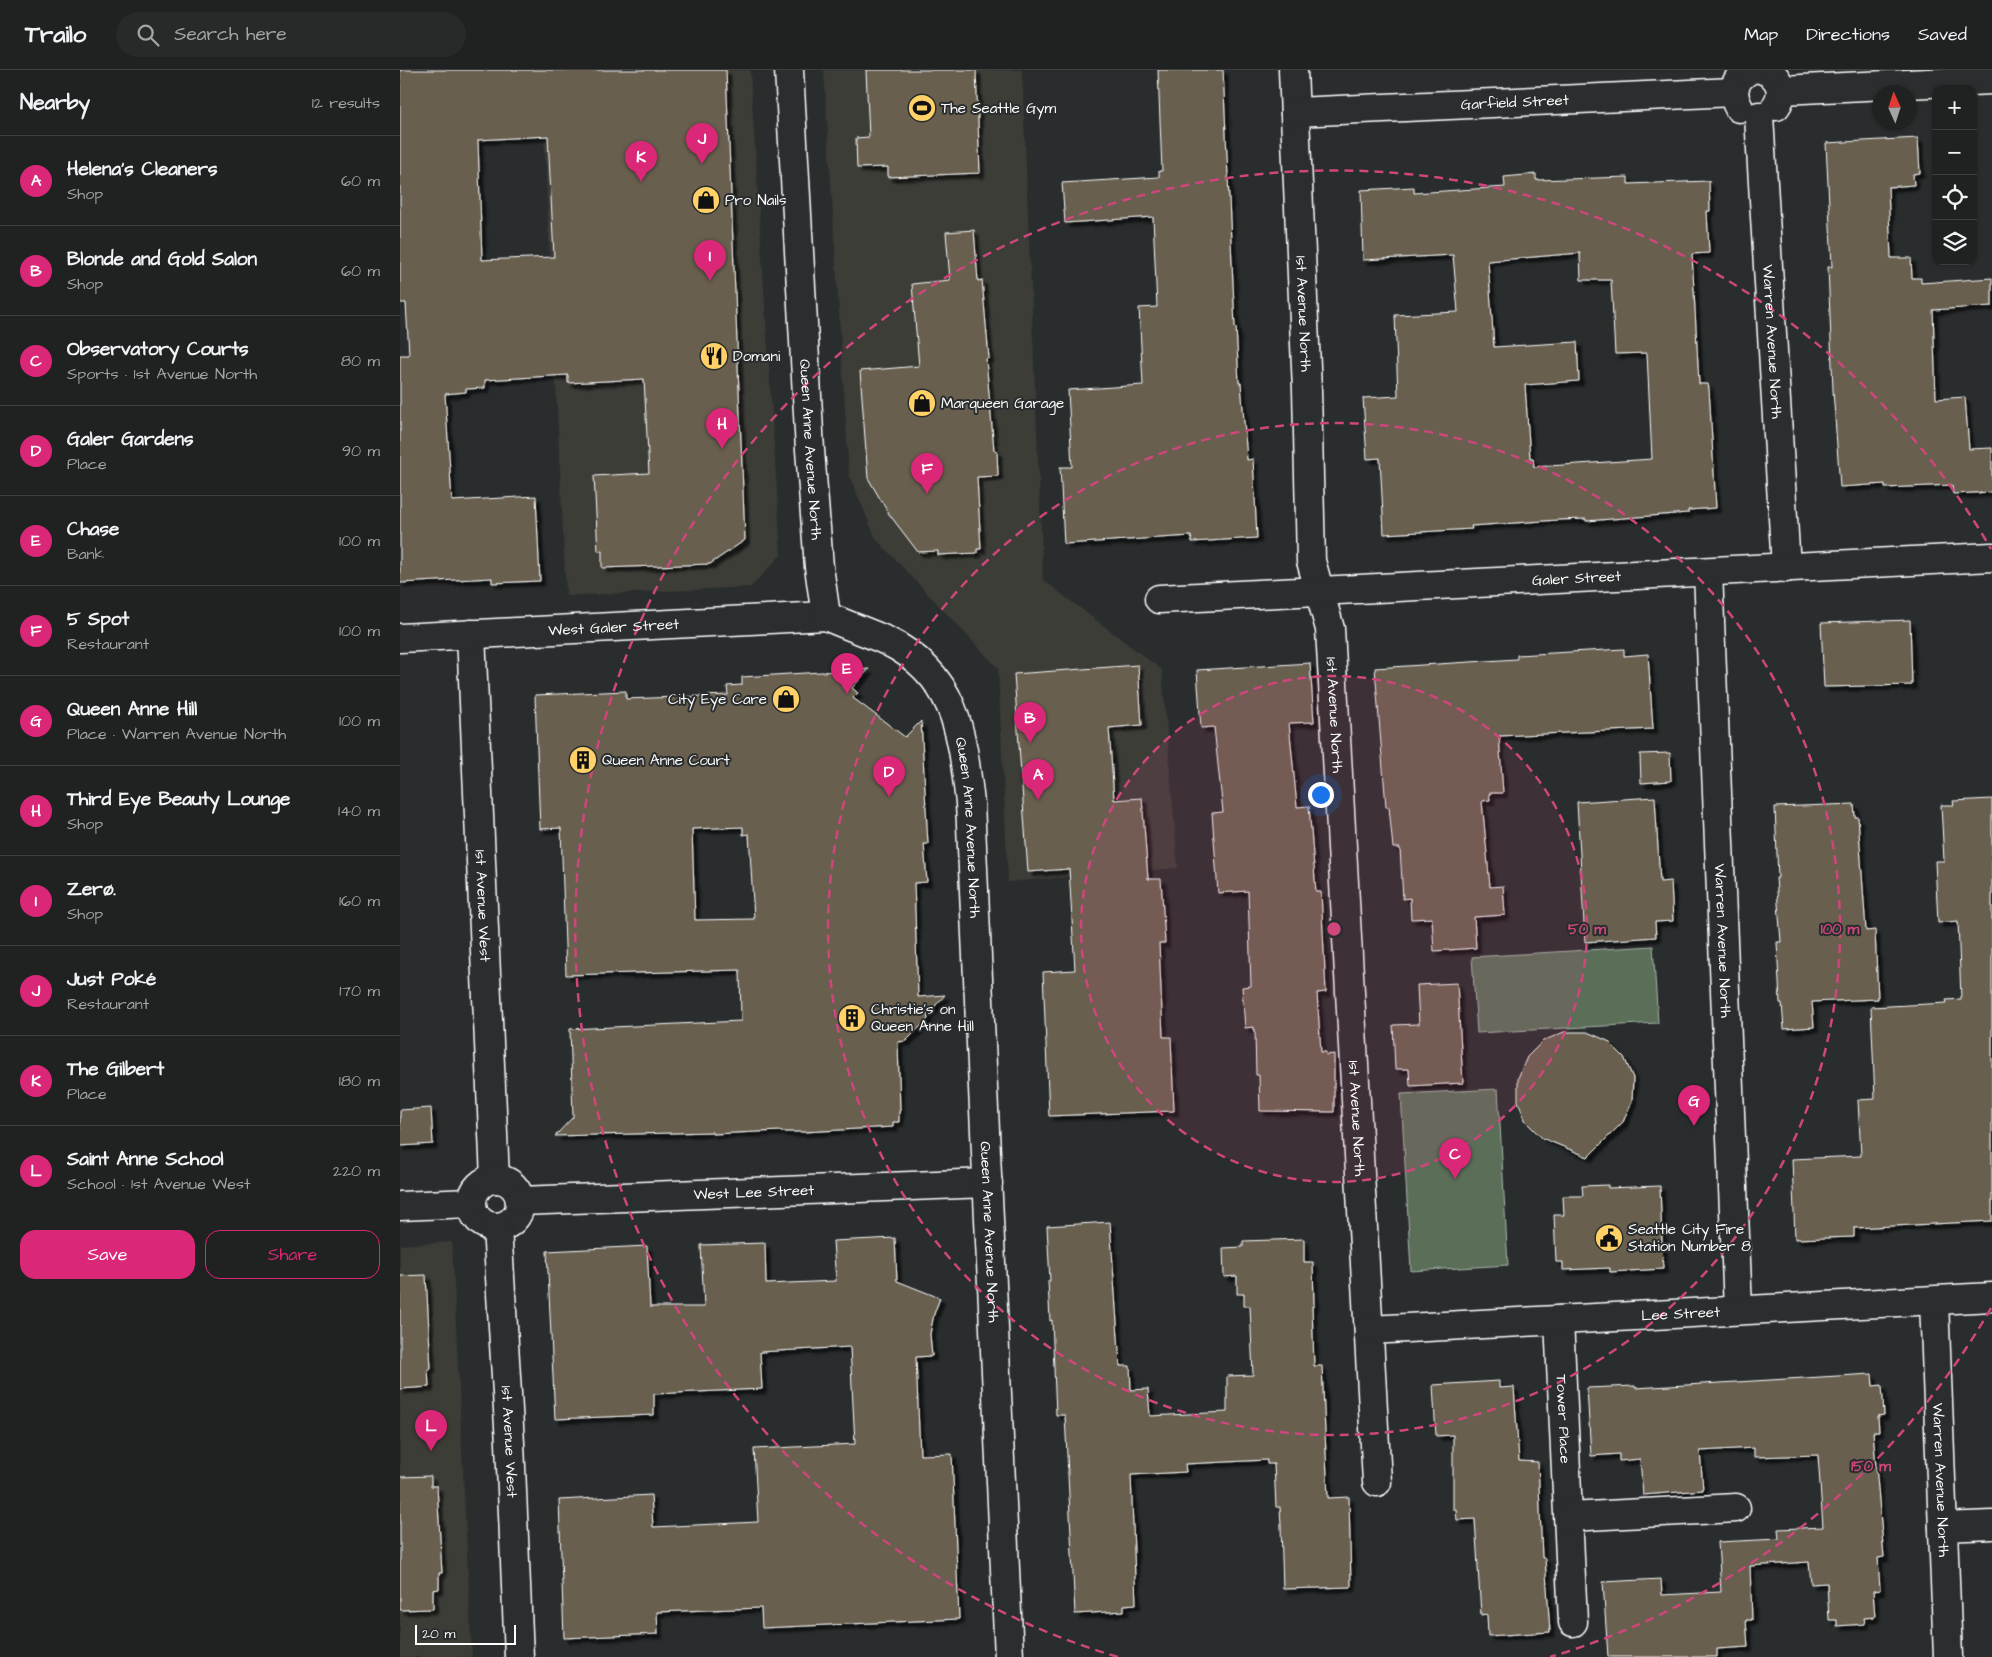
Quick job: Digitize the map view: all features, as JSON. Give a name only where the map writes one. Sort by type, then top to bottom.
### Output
[{"type":"street","name":"Queen Anne Avenue North","points":[[789,70],[810,450],[826,616],[888,642],[916,660],[941,685],[957,719],[964,756],[970,803],[1009,1657]]},
{"type":"street","name":"1st Avenue North","points":[[1292,70],[1307,390],[1311,561],[1330,629],[1377,1482]]},
{"type":"street","points":[[1750,70],[1737,80],[1734,92],[1736,102],[1740,108],[1746,113],[1759,116],[1768,114],[1775,109],[1779,102],[1781,90],[1772,74],[1763,70]]},
{"type":"street","points":[[1781,90],[1992,80]]},
{"type":"street","name":"Garfield Street","points":[[1295,112],[1734,92]]},
{"type":"street","name":"Warren Avenue North","points":[[1759,116],[1786,568]]},
{"type":"street","name":"Galer Street","points":[[1159,599],[1992,557]]},
{"type":"street","name":"Warren Avenue North","points":[[1708,572],[1738,1310]]},
{"type":"street","name":"West Galer Street","points":[[400,638],[826,616]]},
{"type":"street","name":"1st Avenue West","points":[[471,634],[495,1179]]},
{"type":"street","points":[[495,1179],[509,1183],[515,1189],[520,1201],[518,1213],[514,1220],[508,1224],[496,1227],[485,1225],[479,1221],[474,1215],[471,1203],[473,1193],[478,1187],[485,1181],[495,1179]]},
{"type":"street","name":"West Lee Street","points":[[520,1201],[988,1183]]},
{"type":"street","points":[[400,1206],[471,1203]]},
{"type":"street","name":"1st Avenue West","points":[[496,1227],[510,1443],[519,1657]]},
{"type":"street","name":"Lee Street","points":[[1369,1330],[1992,1297]]},
{"type":"street","name":"Warren Avenue North","points":[[1934,1301],[1948,1657]]},
{"type":"street","name":"Tower Place","points":[[1559,1320],[1573,1622]]},
{"type":"street","points":[[1569,1517],[1736,1508]]},
{"type":"street","points":[[1943,1527],[1992,1525]]},
{"type":"shaded area","points":[[541,70],[750,70],[781,555],[751,587],[566,596]]},
{"type":"shaded area","points":[[824,70],[1022,70],[1043,580],[1162,670],[1178,868],[1008,882],[998,668],[876,539],[849,475]]},
{"type":"shaded area","points":[[452,1242],[472,1657],[400,1657],[400,1245]]},
{"type":"green space","points":[[1653,946],[1658,1023],[1477,1033],[1472,957]]},
{"type":"green space","points":[[1498,1089],[1508,1265],[1411,1271],[1401,1094]]},
{"type":"building","points":[[400,70],[726,70],[745,540],[710,564],[602,568],[602,551],[598,551],[594,476],[649,473],[644,379],[568,383],[568,375],[485,380],[485,388],[466,389],[466,392],[445,394],[452,501],[536,496],[540,581],[492,583],[492,578],[400,583],[400,355],[409,355],[406,303],[400,303]],"holes":[[[548,136],[554,257],[482,260],[478,140]]]},
{"type":"building","name":"The Seattle Gym","points":[[866,70],[976,70],[980,173],[888,177],[888,167],[857,168],[856,138],[869,137]]},
{"type":"building","points":[[1158,70],[1223,70],[1239,383],[1241,383],[1247,460],[1253,459],[1257,538],[1192,542],[1191,536],[1064,544],[1060,467],[1072,467],[1068,390],[1143,385],[1139,308],[1157,307],[1153,217],[1065,223],[1062,183],[1159,177],[1159,171],[1162,171]]},
{"type":"building","points":[[1918,138],[1920,173],[1913,174],[1914,185],[1888,187],[1891,258],[1911,258],[1912,278],[1921,278],[1921,283],[1992,278],[1992,306],[1933,310],[1936,399],[1965,397],[1969,449],[1992,448],[1992,492],[1953,494],[1952,485],[1885,488],[1885,484],[1840,487],[1833,390],[1828,267],[1832,267],[1826,143]]},
{"type":"building","points":[[1536,174],[1536,180],[1628,177],[1628,184],[1709,181],[1710,211],[1707,211],[1709,253],[1692,254],[1699,384],[1708,384],[1709,389],[1716,508],[1688,510],[1688,513],[1586,521],[1586,519],[1558,520],[1471,526],[1472,529],[1384,534],[1380,458],[1367,459],[1363,398],[1398,396],[1395,315],[1458,312],[1453,255],[1363,260],[1361,190],[1414,187],[1414,193],[1505,187],[1504,177]],"holes":[[[1580,253],[1581,280],[1611,280],[1615,354],[1647,353],[1652,459],[1534,467],[1533,458],[1530,458],[1525,385],[1579,381],[1577,342],[1494,347],[1488,261]]]},
{"type":"building","points":[[974,230],[978,281],[982,280],[989,358],[986,359],[994,450],[997,451],[998,476],[977,477],[981,549],[977,549],[977,553],[938,555],[938,551],[918,552],[889,514],[868,478],[860,371],[919,366],[912,284],[950,280],[946,232]]},
{"type":"building","points":[[1910,620],[1912,685],[1824,687],[1821,623]]},
{"type":"building","points":[[1624,649],[1624,656],[1648,654],[1653,729],[1499,736],[1503,793],[1489,793],[1490,800],[1482,801],[1490,887],[1503,886],[1505,915],[1474,917],[1476,948],[1434,951],[1432,918],[1411,919],[1410,898],[1403,899],[1400,848],[1393,848],[1389,807],[1386,807],[1375,668],[1517,659],[1517,655]]},
{"type":"building","points":[[1310,663],[1314,722],[1289,723],[1297,807],[1309,806],[1316,892],[1321,892],[1326,992],[1317,993],[1321,1052],[1326,1052],[1326,1055],[1334,1054],[1334,1112],[1260,1111],[1259,1075],[1256,1075],[1255,1032],[1254,1027],[1245,1028],[1242,987],[1251,986],[1248,891],[1218,893],[1212,813],[1223,812],[1214,727],[1201,728],[1197,670]]},
{"type":"building","points":[[1138,665],[1142,725],[1109,728],[1114,800],[1142,798],[1148,879],[1161,879],[1165,943],[1159,943],[1163,1037],[1171,1037],[1174,1111],[1049,1116],[1043,972],[1075,970],[1069,869],[1028,872],[1014,674]]},
{"type":"building","points":[[869,669],[852,688],[858,693],[853,698],[905,737],[921,721],[928,844],[924,844],[927,882],[914,883],[918,997],[945,995],[927,1015],[928,1019],[906,1041],[898,1042],[899,1122],[893,1122],[893,1127],[804,1132],[555,1136],[573,1117],[570,1029],[741,1021],[740,970],[566,975],[561,828],[540,829],[535,695],[626,691],[626,699],[728,695],[727,686],[742,685],[742,677]],"holes":[[[743,827],[743,835],[749,834],[754,919],[695,920],[692,829]]]},
{"type":"building","points":[[1670,753],[1671,781],[1641,783],[1640,754]]},
{"type":"building","points":[[1655,797],[1660,882],[1671,881],[1673,921],[1655,922],[1656,937],[1585,942],[1577,802]]},
{"type":"building","points":[[1992,799],[1992,1221],[1854,1228],[1854,1237],[1795,1239],[1792,1159],[1861,1156],[1858,1100],[1875,1099],[1871,1007],[1947,1003],[1946,1000],[1961,999],[1958,921],[1938,923],[1935,861],[1944,861],[1941,805],[1954,805],[1953,801]]},
{"type":"building","points":[[1854,804],[1855,817],[1858,817],[1866,931],[1875,930],[1878,999],[1812,1002],[1814,1027],[1784,1029],[1782,1003],[1780,1003],[1777,942],[1781,942],[1776,878],[1778,878],[1775,807]]},
{"type":"building","points":[[1457,983],[1463,1083],[1410,1086],[1409,1069],[1395,1069],[1393,1025],[1419,1024],[1417,985]]},
{"type":"building","points":[[1564,1032],[1587,1032],[1608,1041],[1624,1057],[1633,1078],[1632,1101],[1623,1122],[1588,1157],[1542,1138],[1526,1122],[1518,1101],[1518,1078],[1527,1057],[1543,1041]]},
{"type":"building","points":[[431,1108],[433,1144],[400,1146],[400,1110]]},
{"type":"building","name":"Seattle City Fire Station Number 8","points":[[1608,1185],[1608,1188],[1660,1186],[1663,1269],[1610,1272],[1610,1268],[1563,1270],[1563,1262],[1556,1262],[1554,1215],[1564,1215],[1563,1196],[1583,1196],[1582,1186]]},
{"type":"building","points":[[1110,1222],[1120,1366],[1130,1366],[1131,1390],[1148,1389],[1150,1416],[1227,1412],[1227,1376],[1253,1375],[1250,1306],[1244,1306],[1244,1294],[1237,1294],[1237,1276],[1224,1277],[1223,1248],[1243,1247],[1243,1241],[1304,1239],[1304,1262],[1313,1262],[1314,1366],[1322,1366],[1328,1498],[1349,1497],[1351,1587],[1283,1589],[1280,1507],[1276,1507],[1274,1464],[1267,1464],[1267,1460],[1185,1464],[1186,1472],[1131,1475],[1136,1604],[1124,1605],[1124,1611],[1075,1614],[1065,1415],[1056,1415],[1052,1320],[1050,1321],[1048,1281],[1050,1281],[1047,1226]]},
{"type":"building","points":[[895,1238],[897,1281],[940,1298],[930,1334],[932,1356],[916,1357],[920,1455],[952,1454],[959,1619],[762,1628],[761,1608],[657,1612],[658,1634],[564,1638],[559,1500],[651,1495],[653,1527],[758,1522],[754,1449],[855,1444],[850,1347],[760,1352],[762,1389],[654,1394],[654,1415],[555,1419],[547,1251],[647,1246],[650,1307],[704,1307],[701,1245],[765,1243],[766,1284],[836,1281],[833,1241]]},
{"type":"building","points":[[426,1275],[431,1369],[428,1369],[429,1387],[400,1389],[400,1276]]},
{"type":"building","points":[[1872,1374],[1873,1386],[1882,1385],[1884,1415],[1878,1416],[1879,1432],[1873,1432],[1884,1557],[1878,1558],[1880,1590],[1873,1591],[1875,1617],[1864,1618],[1865,1624],[1837,1626],[1837,1620],[1829,1620],[1827,1583],[1811,1584],[1809,1562],[1750,1566],[1752,1620],[1746,1620],[1748,1647],[1717,1649],[1717,1657],[1608,1657],[1603,1582],[1661,1579],[1662,1595],[1721,1592],[1718,1542],[1779,1539],[1778,1529],[1823,1527],[1818,1455],[1754,1457],[1754,1448],[1700,1451],[1703,1490],[1643,1495],[1640,1459],[1619,1461],[1619,1454],[1591,1456],[1587,1388],[1635,1386],[1635,1388]]},
{"type":"building","points":[[1499,1381],[1499,1388],[1514,1387],[1519,1461],[1538,1462],[1542,1558],[1545,1558],[1550,1632],[1488,1636],[1487,1614],[1481,1615],[1475,1519],[1457,1520],[1456,1509],[1453,1509],[1453,1435],[1436,1436],[1433,1385]]},
{"type":"building","points":[[431,1476],[431,1486],[437,1486],[442,1573],[439,1573],[439,1589],[433,1590],[433,1609],[400,1610],[400,1477]]},
{"type":"place","name":"The Seattle Gym","points":[[922,108]]},
{"type":"place","name":"Just Poké","points":[[702,164]]},
{"type":"place","name":"The Gilbert","points":[[641,182]]},
{"type":"place","name":"Pro Nails","points":[[706,200]]},
{"type":"place","name":"Zerø.","points":[[710,281]]},
{"type":"place","name":"Domani","points":[[714,356]]},
{"type":"place","name":"Marqueen Garage","points":[[922,403]]},
{"type":"place","name":"Third Eye Beauty Lounge","points":[[722,449]]},
{"type":"place","name":"5 Spot","points":[[927,494]]},
{"type":"place","name":"Chase","points":[[847,694]]},
{"type":"place","name":"City Eye Care","points":[[786,699]]},
{"type":"place","name":"Blonde and Gold Salon","points":[[1030,743]]},
{"type":"place","name":"Queen Anne Court","points":[[583,760]]},
{"type":"place","name":"Galer Gardens","points":[[889,797]]},
{"type":"place","name":"Helena’s Cleaners","points":[[1038,800]]},
{"type":"place","name":"Christie's on Queen Anne Hill","points":[[852,1018]]},
{"type":"place","name":"Queen Anne Hill","points":[[1694,1126]]},
{"type":"place","name":"Observatory Courts","points":[[1455,1179]]},
{"type":"place","name":"Seattle City Fire Station Number 8","points":[[1609,1238]]},
{"type":"place","name":"Saint Anne School","points":[[431,1451]]}]
